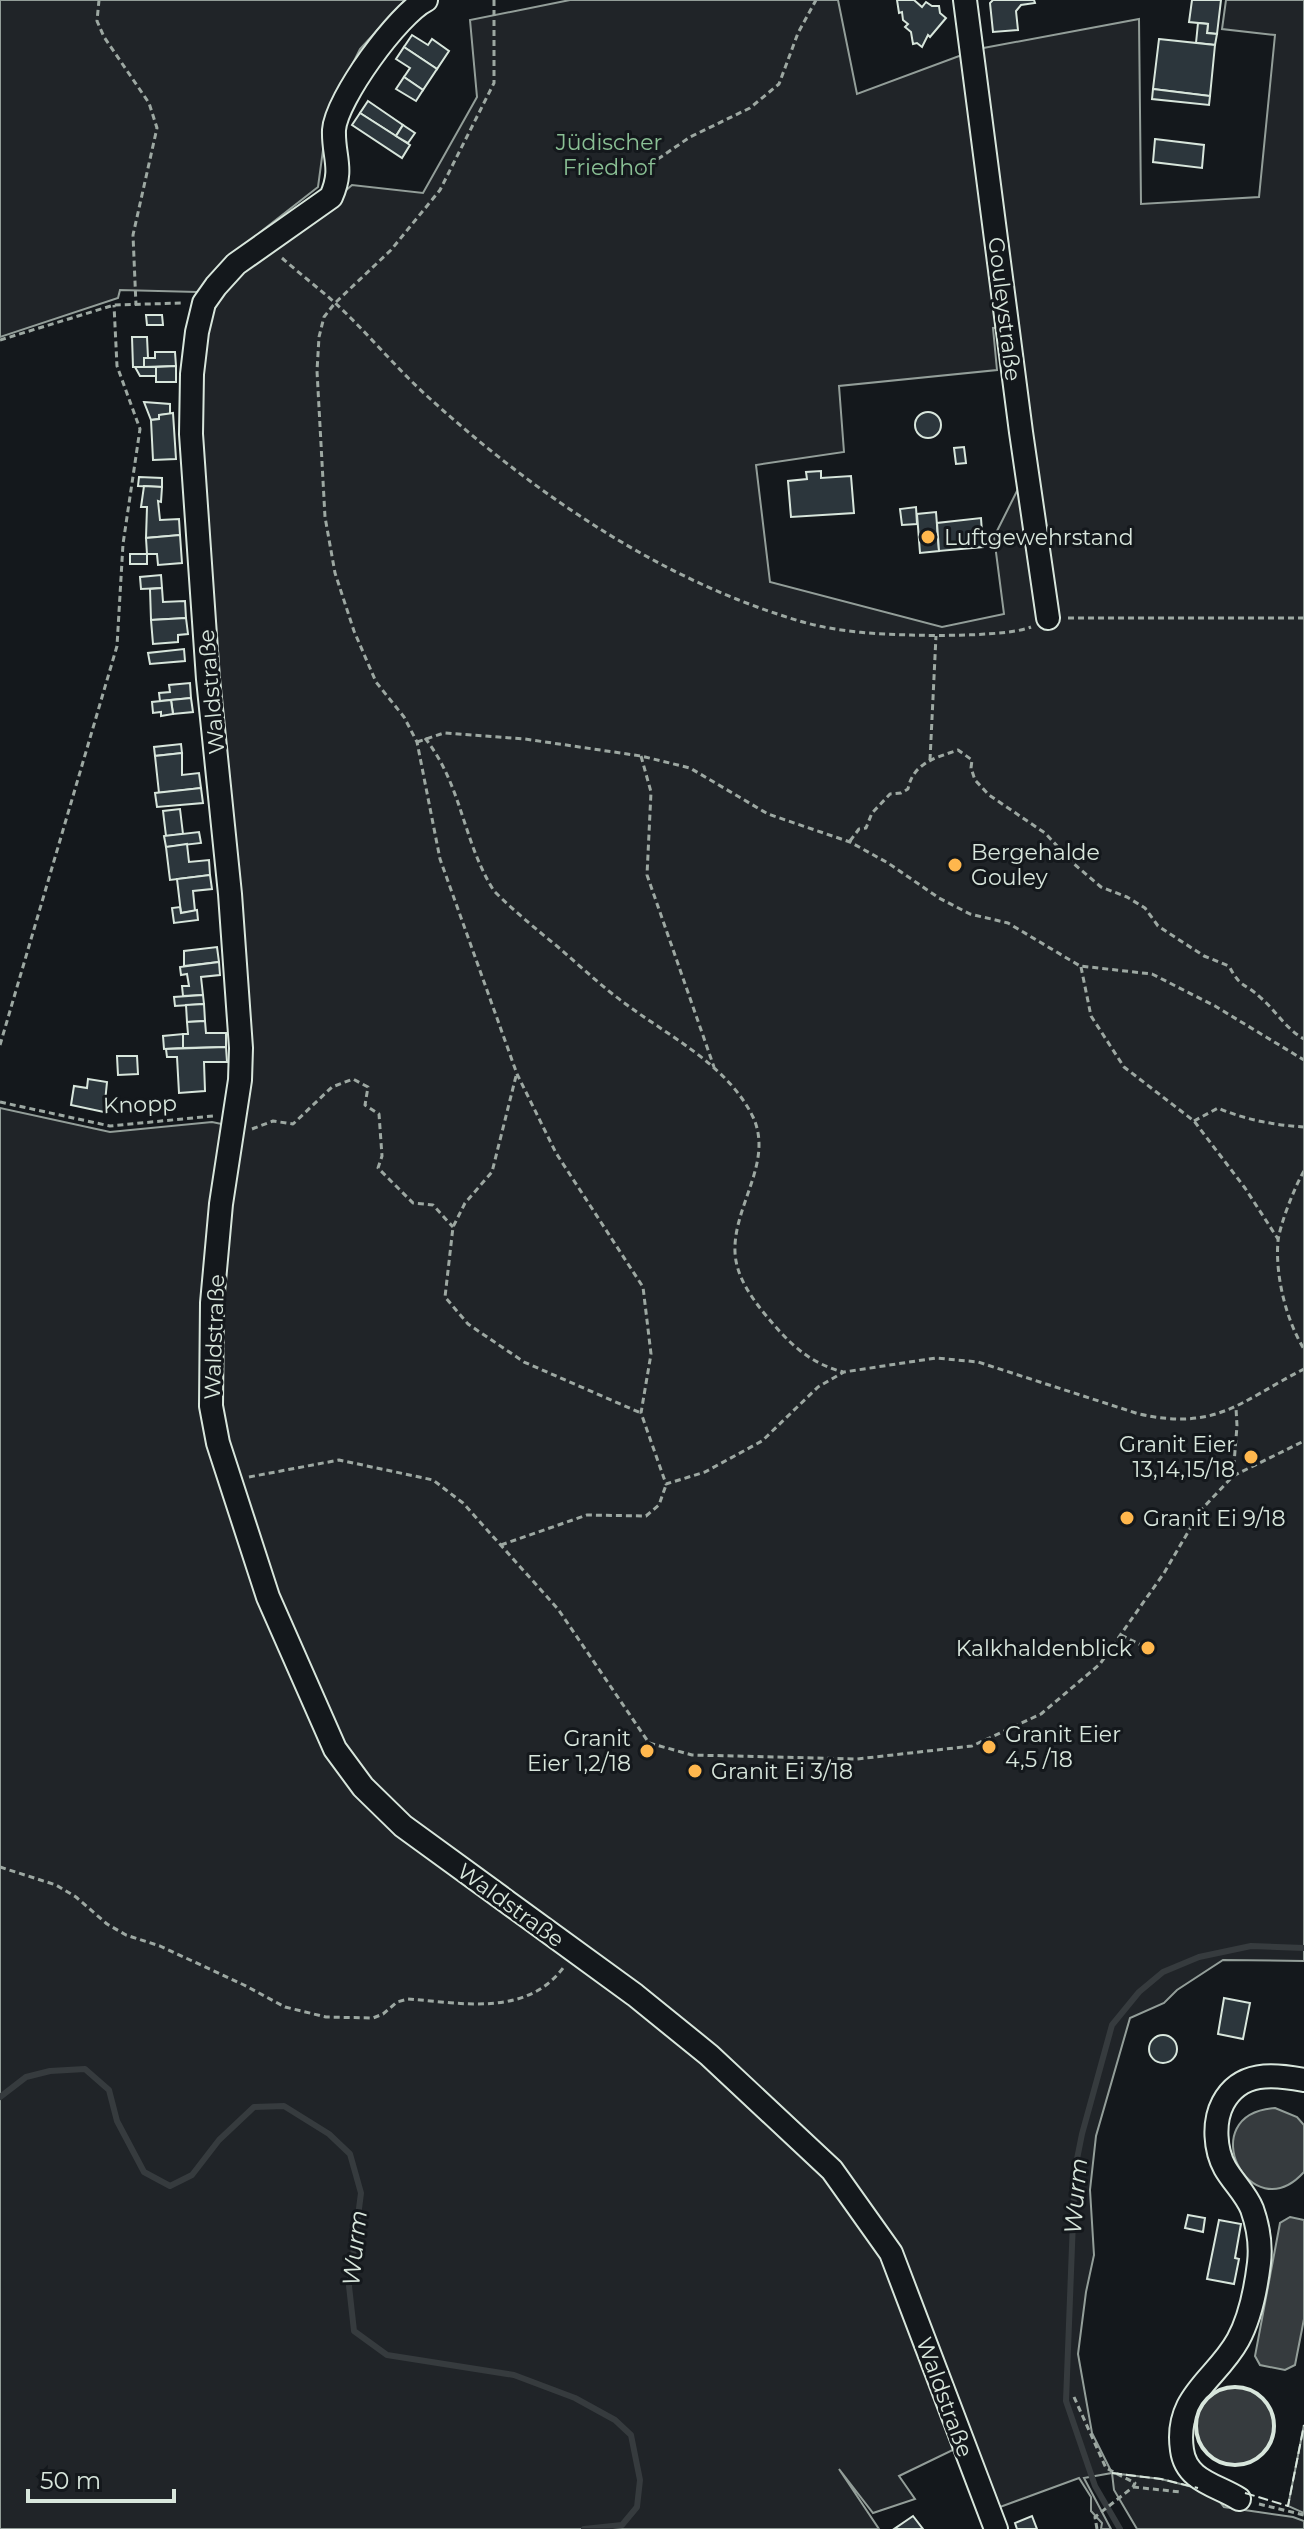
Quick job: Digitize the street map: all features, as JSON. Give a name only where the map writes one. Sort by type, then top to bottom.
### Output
[{"type":"street","name":"Waldstraße","points":[[426,0],[414,6],[369,60],[337,112],[334,132],[338,182],[331,197],[236,264],[204,303],[197,332],[192,374],[191,434],[208,679],[230,894],[244,1121],[221,1204],[209,1355],[211,1406],[230,1481],[268,1597],[335,1749],[363,1787],[403,1826],[635,1995],[709,2055],[832,2170],[891,2253],[996,2529]]},
{"type":"street","name":"Gouleystraße","points":[[965,0],[1048,618]]},
{"type":"street","points":[[1239,2499],[1208,2485],[1191,2472],[1182,2455],[1181,2437],[1190,2401],[1238,2340],[1259,2261],[1260,2241],[1251,2207],[1225,2167],[1217,2145],[1218,2124],[1222,2105],[1240,2082],[1278,2075],[1304,2080]]},
{"type":"path","points":[[99,0],[97,21],[104,37],[149,103],[157,128],[133,235],[136,305]]},
{"type":"path","points":[[494,0],[494,83],[440,190],[391,250],[324,317],[317,371],[325,517],[335,573],[354,631],[376,682],[404,717],[417,742],[440,859],[517,1074],[556,1153],[643,1287],[651,1354],[641,1413],[666,1484],[659,1505],[646,1516],[587,1515],[501,1545]]},
{"type":"path","points":[[633,164],[642,170],[690,137],[750,108],[779,84],[798,33],[816,0]]},
{"type":"path","points":[[264,243],[335,303],[425,394],[474,438],[541,491],[675,571],[742,600],[804,622],[845,631],[936,636],[1028,629],[1048,618],[1304,618]]},
{"type":"path","points":[[0,340],[114,305],[204,303]]},
{"type":"path","points":[[0,1045],[117,646],[123,544],[140,429],[117,366],[114,305]]},
{"type":"path","points":[[930,760],[936,636]]},
{"type":"path","points":[[417,742],[444,733],[472,735],[641,756],[690,768],[768,814],[850,842],[888,863],[939,898],[970,914],[1008,923],[1080,966],[1152,974],[1215,1006],[1304,1060]]},
{"type":"path","points":[[425,738],[452,782],[481,871],[494,891],[621,1001],[714,1068],[752,1115],[761,1137],[737,1228],[735,1254],[742,1280],[759,1307],[790,1343],[821,1366],[844,1372]]},
{"type":"path","points":[[850,842],[859,829],[866,828],[881,802],[890,794],[908,789],[912,774],[930,760],[958,750],[972,760],[975,780],[989,795],[1004,802],[1045,833],[1101,887],[1145,908],[1158,926],[1204,956],[1229,966],[1238,983],[1261,998],[1295,1034],[1304,1039]]},
{"type":"path","points":[[641,756],[651,792],[647,875],[714,1068]]},
{"type":"path","points":[[1080,966],[1091,1016],[1124,1067],[1194,1121],[1245,1188],[1278,1239]]},
{"type":"path","points":[[517,1074],[492,1172],[465,1203],[453,1227],[445,1297],[468,1324],[524,1362],[641,1413]]},
{"type":"path","name":"Knopp","points":[[0,1102],[110,1126],[244,1121],[293,1124],[332,1087],[353,1079],[368,1087],[365,1105],[379,1114],[382,1156],[378,1168],[413,1203],[433,1205],[453,1227]]},
{"type":"path","points":[[1194,1121],[1218,1108],[1279,1126],[1304,1127]]},
{"type":"path","points":[[1304,1171],[1278,1239],[1280,1275],[1287,1311],[1304,1349]]},
{"type":"path","points":[[666,1484],[705,1472],[762,1441],[818,1387],[844,1372],[936,1358],[978,1362],[1082,1397],[1166,1420],[1195,1420],[1236,1407],[1304,1369]]},
{"type":"path","points":[[1233,1476],[1236,1407]]},
{"type":"path","points":[[230,1481],[339,1460],[433,1480],[463,1503],[558,1609],[649,1743],[692,1755],[857,1759],[972,1746],[1041,1714],[1100,1664],[1164,1573],[1201,1510],[1233,1476],[1304,1441]]},
{"type":"path","points":[[1121,1635],[1145,1647]]},
{"type":"path","points":[[0,1867],[21,1871],[66,1890],[107,1924],[126,1935],[160,1946],[285,2007],[326,2017],[373,2018],[397,2002],[408,1999],[501,2005],[531,1996],[554,1980],[575,1952]]},
{"type":"path","points":[[1074,2397],[1106,2468],[1135,2483],[1095,2517],[1097,2529]]},
{"type":"green space","points":[[0,0],[405,0],[360,49],[328,113],[318,187],[254,237],[197,292],[120,290],[118,298],[0,337]]},
{"type":"green space","name":"Jüdischer Friedhof","points":[[570,0],[838,0],[857,94],[978,49],[1139,19],[1141,204],[1259,197],[1275,35],[1222,29],[1226,0],[1304,0],[1304,1961],[1223,1960],[1177,1990],[1164,2003],[1130,2018],[1096,2136],[1090,2190],[1094,2255],[1078,2354],[1092,2433],[1112,2473],[1084,2478],[1111,2529],[1101,2529],[1102,2523],[1091,2511],[1091,2497],[1079,2478],[992,2510],[894,2251],[826,2170],[890,2257],[959,2447],[899,2476],[915,2499],[873,2513],[839,2469],[879,2529],[0,2529],[0,1108],[110,1132],[212,1122],[241,1128],[201,497],[199,388],[213,306],[237,269],[311,221],[352,185],[423,193],[477,97],[470,20]],"holes":[[[1017,327],[1022,481],[994,537],[1004,614],[942,627],[770,582],[756,465],[844,452],[839,386],[997,370],[993,328]]]},
{"type":"green space","points":[[1304,2425],[1304,2513],[1288,2506]]},
{"type":"green space","points":[[1112,2473],[1161,2479],[1212,2492],[1224,2507],[1293,2517],[1304,2521],[1304,2529],[1137,2529],[1114,2490]]},
{"type":"shaded area","points":[[1275,2108],[1297,2117],[1304,2125],[1304,2172],[1284,2187],[1265,2188],[1249,2180],[1238,2165],[1233,2147],[1236,2129],[1250,2115]]},
{"type":"shaded area","points":[[1290,2217],[1304,2220],[1304,2319],[1295,2365],[1285,2370],[1260,2365],[1255,2356],[1280,2223]]},
{"type":"shaded area","points":[[1235,2387],[1250,2390],[1263,2398],[1271,2411],[1274,2426],[1271,2441],[1263,2454],[1250,2462],[1235,2465],[1220,2462],[1207,2454],[1199,2441],[1196,2426],[1199,2411],[1207,2398],[1220,2390]]},
{"type":"building","points":[[897,0],[914,0],[922,7],[926,2],[939,6],[940,13],[946,18],[930,37],[928,35],[922,47],[913,44],[911,32],[905,27],[908,24],[903,20],[902,12],[899,13]]},
{"type":"building","points":[[993,0],[1034,0],[1035,3],[1021,5],[1016,11],[1018,30],[993,32],[990,3]]},
{"type":"building","points":[[1192,0],[1221,0],[1217,34],[1207,33],[1208,24],[1189,22]]},
{"type":"building","points":[[1198,23],[1208,24],[1207,33],[1217,34],[1215,45],[1196,43]]},
{"type":"building","points":[[412,35],[428,45],[432,39],[449,51],[437,69],[404,47]]},
{"type":"building","points":[[1159,39],[1215,45],[1210,96],[1153,89]]},
{"type":"building","points":[[404,47],[437,69],[423,90],[404,77],[410,68],[396,59]]},
{"type":"building","points":[[404,77],[423,90],[416,101],[396,89]]},
{"type":"building","points":[[1153,89],[1210,96],[1209,105],[1152,99]]},
{"type":"building","points":[[368,101],[403,125],[396,136],[360,113]]},
{"type":"building","points":[[360,113],[410,145],[402,158],[352,125]]},
{"type":"building","points":[[403,125],[415,133],[408,143],[396,136]]},
{"type":"building","points":[[1155,139],[1204,145],[1202,168],[1153,162]]},
{"type":"building","points":[[146,315],[162,315],[163,325],[147,325]]},
{"type":"building","points":[[132,337],[147,337],[148,358],[144,358],[144,367],[133,367]]},
{"type":"building","points":[[155,352],[175,352],[176,366],[144,367],[144,358],[155,358]]},
{"type":"building","points":[[176,366],[176,382],[156,382],[156,367]]},
{"type":"building","points":[[135,367],[156,367],[156,376],[140,376]]},
{"type":"building","points":[[144,402],[170,404],[170,414],[151,420]]},
{"type":"building","points":[[928,412],[937,416],[941,425],[937,434],[928,438],[919,434],[915,425],[919,416]]},
{"type":"building","points":[[173,413],[176,459],[153,460],[151,420]]},
{"type":"building","points":[[964,447],[966,463],[956,464],[954,448]]},
{"type":"building","points":[[821,471],[821,478],[851,476],[854,513],[791,517],[788,481],[807,479],[806,472]]},
{"type":"building","points":[[139,477],[162,478],[162,487],[138,486]]},
{"type":"building","points":[[144,486],[162,487],[161,502],[158,501],[160,520],[179,519],[180,535],[146,538],[147,507],[141,507]]},
{"type":"building","points":[[916,507],[917,524],[902,525],[900,509]]},
{"type":"building","name":"Luftgewehrstand","points":[[936,512],[939,551],[920,553],[917,514]]},
{"type":"building","points":[[981,518],[983,547],[939,551],[937,523]]},
{"type":"building","points":[[180,535],[182,563],[158,565],[157,554],[147,554],[146,538]]},
{"type":"building","points":[[130,554],[147,554],[147,564],[130,564]]},
{"type":"building","points":[[161,575],[162,588],[141,589],[140,577]]},
{"type":"building","points":[[162,588],[163,602],[185,601],[186,618],[151,620],[150,589]]},
{"type":"building","points":[[186,618],[188,634],[178,635],[178,642],[153,644],[151,620]]},
{"type":"building","points":[[184,649],[185,661],[150,664],[148,653]]},
{"type":"building","points":[[190,683],[191,698],[160,701],[159,693],[170,692],[169,685]]},
{"type":"building","points":[[191,698],[193,712],[173,714],[171,700]]},
{"type":"building","points":[[171,700],[173,714],[161,716],[161,712],[153,713],[152,702]]},
{"type":"building","points":[[181,744],[182,753],[155,756],[154,747]]},
{"type":"building","points":[[182,753],[182,775],[199,773],[201,788],[159,793],[155,756]]},
{"type":"building","points":[[201,788],[203,803],[157,807],[155,793]]},
{"type":"building","points":[[180,809],[183,834],[166,836],[163,811]]},
{"type":"building","points":[[199,832],[201,843],[166,847],[164,836]]},
{"type":"building","points":[[187,844],[189,862],[209,860],[210,875],[170,880],[166,847]]},
{"type":"building","points":[[210,875],[212,889],[193,891],[195,911],[181,913],[177,879]]},
{"type":"building","points":[[180,907],[181,913],[197,910],[198,920],[174,923],[172,908]]},
{"type":"building","points":[[217,947],[219,962],[184,966],[184,951]]},
{"type":"building","points":[[219,962],[220,975],[201,977],[203,995],[183,996],[182,986],[189,986],[187,974],[181,975],[180,967]]},
{"type":"building","points":[[203,995],[204,1004],[175,1006],[174,997]]},
{"type":"building","points":[[204,1004],[205,1021],[187,1022],[186,1005]]},
{"type":"building","points":[[205,1021],[206,1033],[226,1033],[226,1047],[183,1048],[183,1034],[188,1034],[187,1022]]},
{"type":"building","points":[[183,1034],[183,1048],[164,1049],[163,1036]]},
{"type":"building","points":[[226,1047],[227,1062],[204,1062],[205,1091],[179,1093],[177,1057],[167,1057],[166,1049]]},
{"type":"building","points":[[117,1056],[137,1056],[138,1074],[118,1075]]},
{"type":"building","points":[[88,1079],[107,1082],[104,1112],[71,1105],[74,1086],[87,1088]]},
{"type":"building","points":[[1224,1998],[1250,2003],[1243,2039],[1218,2034]]},
{"type":"building","points":[[1163,2035],[1173,2039],[1177,2049],[1173,2059],[1163,2063],[1153,2059],[1149,2049],[1153,2039]]},
{"type":"building","points":[[1188,2215],[1205,2218],[1203,2232],[1185,2228]]},
{"type":"building","points":[[1219,2220],[1241,2224],[1234,2284],[1207,2279]]},
{"type":"building","points":[[913,2516],[923,2529],[894,2529]]},
{"type":"building","points":[[1032,2516],[1037,2529],[1017,2529],[1015,2523]]},
{"type":"waterway","name":"Wurm","points":[[1120,2529],[1095,2486],[1066,2401],[1075,2169],[1112,2025],[1139,1992],[1163,1972],[1199,1957],[1251,1946],[1304,1948]]},
{"type":"waterway","name":"Wurm","points":[[0,2097],[26,2077],[50,2071],[85,2069],[109,2090],[117,2121],[144,2172],[170,2186],[192,2175],[219,2140],[254,2107],[284,2106],[329,2134],[350,2154],[361,2193],[349,2286],[354,2331],[387,2355],[514,2375],[575,2398],[615,2420],[631,2435],[640,2480],[637,2507],[622,2525],[584,2529]]},
{"type":"fence","points":[[1139,1648],[1146,1649],[1148,1645],[1143,1642]]},
{"type":"fence","points":[[1245,2493],[1288,2506],[1304,2425]]},
{"type":"fence","points":[[1112,2473],[1161,2479],[1198,2488]]},
{"type":"wall","points":[[1235,2387],[1250,2390],[1263,2398],[1271,2411],[1274,2426],[1271,2441],[1263,2454],[1250,2462],[1235,2465],[1220,2462],[1207,2454],[1199,2441],[1196,2426],[1199,2411],[1207,2398],[1220,2390],[1235,2387]]},
{"type":"place","name":"Luftgewehrstand","points":[[928,537]]},
{"type":"place","name":"Bergehalde Gouley","points":[[955,865]]},
{"type":"place","name":"Granit Eier 13,14,15/18","points":[[1251,1457]]},
{"type":"place","name":"Granit Ei 9/18","points":[[1127,1518]]},
{"type":"place","name":"Kalkhaldenblick","points":[[1148,1648]]},
{"type":"place","name":"Granit Eier 4,5 /18","points":[[989,1747]]},
{"type":"place","name":"Granit Eier 1,2/18","points":[[647,1751]]},
{"type":"place","name":"Granit Ei 3/18","points":[[695,1771]]}]
